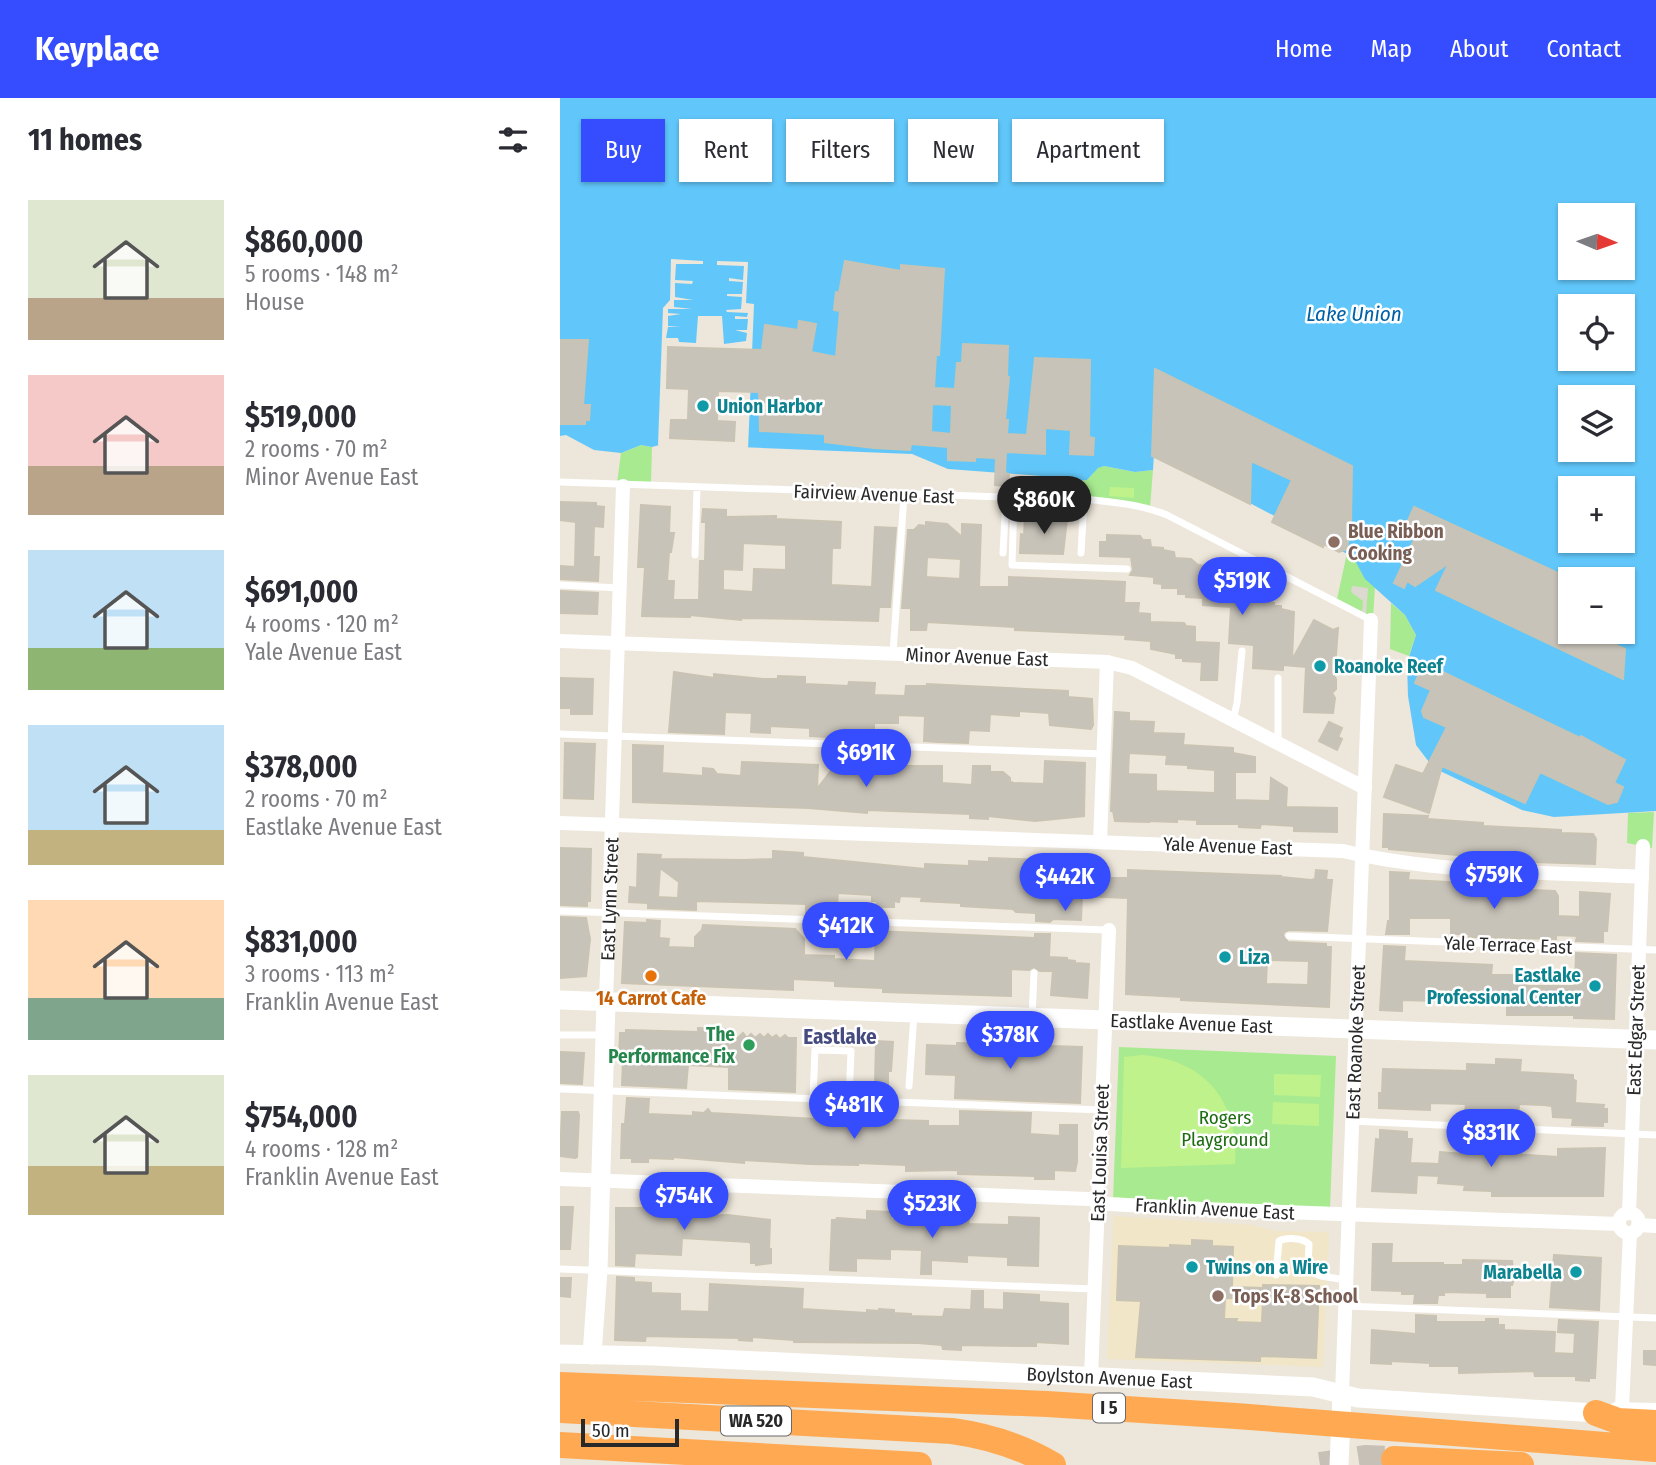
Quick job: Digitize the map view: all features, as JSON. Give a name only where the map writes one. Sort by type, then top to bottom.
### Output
[{"type":"highway","name":"I 5","points":[[560,1385],[1047,1404],[1656,1449]]},
{"type":"highway","name":"WA 520","points":[[560,1410],[952,1431],[1018,1447],[1053,1465]]},
{"type":"highway","points":[[1596,1413],[1618,1420],[1656,1423]]},
{"type":"highway","points":[[560,1445],[919,1465]]},
{"type":"highway","points":[[1394,1459],[1521,1465]]},
{"type":"main road","name":"Eastlake Avenue East","points":[[560,1000],[1656,1040]]},
{"type":"main road","name":"East Lynn Street","points":[[592,1355],[598,1270],[606,1002]]},
{"type":"main road","name":"Boylston Avenue East","points":[[560,1354],[1313,1387],[1342,1399],[1596,1413]]},
{"type":"main road","name":"East Roanoke Street","points":[[1339,1465],[1342,1399]]},
{"type":"street","name":"East Lynn Street","points":[[606,1002],[623,486]]},
{"type":"street","name":"East Roanoke Street","points":[[1342,1399],[1371,620]]},
{"type":"street","name":"Minor Avenue East","points":[[560,640],[1107,662],[1132,668],[1365,788]]},
{"type":"street","points":[[1100,842],[1107,662]]},
{"type":"street","name":"Yale Avenue East","points":[[560,823],[1343,850],[1362,855],[1498,871],[1642,877]]},
{"type":"street","name":"East Edgar Street","points":[[1622,1408],[1643,846]]},
{"type":"street","name":"East Louisa Street","points":[[1091,1376],[1109,930]]},
{"type":"street","name":"Franklin Avenue East","points":[[560,1179],[1089,1199],[1109,1204],[1656,1226]]},
{"type":"street","name":"Boylston Avenue East","points":[[1596,1413],[1622,1408],[1656,1410]]},
{"type":"lane","name":"Fairview Avenue East","points":[[560,482],[1084,500],[1128,504],[1150,508],[1167,515],[1371,620]]},
{"type":"lane","points":[[695,555],[697,488]]},
{"type":"lane","points":[[893,653],[904,495]]},
{"type":"lane","points":[[1003,553],[1006,498]]},
{"type":"lane","points":[[1014,499],[1012,565],[1127,569]]},
{"type":"lane","points":[[1081,553],[1084,500]]},
{"type":"lane","points":[[560,585],[619,587]]},
{"type":"lane","points":[[1233,720],[1242,651]]},
{"type":"lane","points":[[1278,678],[1278,743]]},
{"type":"lane","points":[[560,734],[1103,754]]},
{"type":"lane","points":[[560,911],[1109,930]]},
{"type":"lane","name":"Yale Terrace East","points":[[1289,936],[1656,950]]},
{"type":"lane","points":[[1032,1017],[1034,973]]},
{"type":"lane","points":[[909,1086],[914,1013]]},
{"type":"lane","points":[[560,1035],[606,1035]]},
{"type":"lane","points":[[813,1099],[815,1050],[827,1050],[851,1051],[849,1100]]},
{"type":"lane","points":[[560,1089],[1101,1110]]},
{"type":"lane","points":[[1352,1121],[1656,1135]]},
{"type":"lane","points":[[1276,1275],[1279,1241],[1302,1240],[1309,1244],[1308,1271],[1346,1280]]},
{"type":"lane","points":[[560,1269],[1095,1289]]},
{"type":"lane","points":[[1345,1306],[1656,1318]]},
{"type":"shaded area","points":[[1352,586],[1368,588],[1366,614],[1362,612],[1363,601],[1351,592]]},
{"type":"shaded area","name":"Tops K-8 School","points":[[1114,1216],[1252,1225],[1275,1231],[1329,1232],[1323,1367],[1107,1359]]},
{"type":"green space","points":[[641,445],[652,447],[651,483],[617,483],[621,453]]},
{"type":"green space","points":[[1098,467],[1135,472],[1153,470],[1150,508],[1072,500],[1073,482],[1087,480]]},
{"type":"green space","points":[[1110,487],[1134,488],[1134,498],[1109,496]]},
{"type":"green space","points":[[1347,553],[1375,587],[1373,617],[1337,599]]},
{"type":"green space","points":[[1391,603],[1405,615],[1416,635],[1409,656],[1390,649]]},
{"type":"green space","points":[[1654,812],[1652,848],[1627,843],[1628,813]]},
{"type":"green space","name":"Rogers Playground","points":[[1119,1047],[1336,1056],[1330,1208],[1113,1199]]},
{"type":"green space","points":[[1142,1055],[1184,1065],[1214,1088],[1231,1121],[1235,1141],[1235,1164],[1121,1168],[1124,1057]]},
{"type":"green space","points":[[1274,1074],[1321,1075],[1320,1097],[1274,1095]]},
{"type":"green space","points":[[1273,1102],[1319,1104],[1319,1126],[1272,1124]]},
{"type":"water","name":"Lake Union","points":[[560,98],[1656,98],[1656,811],[1554,817],[1522,810],[1438,770],[1416,745],[1408,696],[1407,663],[1416,635],[1405,615],[1365,579],[1353,557],[1154,453],[1153,470],[1135,472],[1104,466],[1098,468],[1087,480],[1057,483],[1055,477],[948,469],[912,454],[663,444],[652,447],[641,445],[621,453],[594,450],[566,435],[560,436]]},
{"type":"pier","points":[[671,259],[703,261],[703,264],[676,264],[675,280],[693,281],[692,284],[675,283],[675,297],[693,300],[674,300],[674,307],[692,309],[668,309],[668,313],[681,314],[668,316],[668,326],[681,327],[668,327],[666,338],[696,343],[698,316],[722,316],[724,344],[746,341],[747,333],[735,330],[747,330],[748,319],[735,319],[735,316],[747,317],[748,313],[726,310],[741,309],[742,297],[727,294],[742,294],[743,282],[729,281],[729,278],[743,280],[744,266],[717,265],[717,261],[748,262],[746,303],[754,304],[748,450],[658,445],[663,308],[670,300]]},
{"type":"building","points":[[845,261],[901,271],[901,265],[944,269],[939,355],[936,355],[934,388],[955,389],[957,363],[962,363],[963,344],[1008,346],[1009,377],[1005,420],[1008,420],[1007,434],[1027,435],[1035,358],[1090,360],[1089,437],[1094,438],[1093,455],[1070,454],[1071,430],[1045,428],[1045,454],[1006,452],[1005,473],[1009,474],[1008,486],[995,485],[996,458],[975,457],[975,461],[948,460],[948,447],[911,444],[910,450],[874,448],[825,442],[825,434],[760,431],[759,392],[718,391],[717,421],[735,422],[734,441],[670,438],[671,420],[688,420],[689,389],[667,388],[668,347],[762,350],[765,325],[798,330],[799,321],[816,324],[811,352],[836,357],[840,311],[834,310],[836,292],[839,293]],"holes":[[[932,404],[952,405],[951,434],[931,432]]]},
{"type":"building","points":[[560,340],[588,340],[583,405],[590,405],[589,420],[585,420],[585,424],[560,424]]},
{"type":"building","points":[[1155,369],[1352,466],[1351,522],[1347,549],[1339,552],[1324,544],[1323,547],[1272,522],[1292,480],[1251,461],[1250,504],[1152,456]]},
{"type":"building","points":[[560,502],[596,503],[596,506],[604,507],[603,527],[594,526],[593,557],[599,557],[598,581],[560,579],[560,566],[575,567],[576,522],[560,520]]},
{"type":"building","points":[[641,505],[670,507],[669,533],[674,533],[669,552],[667,581],[674,581],[673,600],[699,600],[700,561],[705,561],[706,522],[702,522],[703,509],[726,510],[726,517],[776,516],[776,519],[841,522],[840,548],[832,548],[831,585],[872,587],[875,527],[896,528],[890,607],[879,607],[878,621],[642,616],[645,567],[638,567]],"holes":[[[743,543],[786,545],[786,570],[754,569],[753,592],[723,590],[723,569],[742,570]]]},
{"type":"building","points":[[1414,507],[1558,573],[1558,644],[1614,644],[1625,649],[1623,679],[1436,590],[1449,563],[1415,586],[1407,581],[1404,588],[1394,583],[1415,538],[1403,532]]},
{"type":"building","points":[[1025,517],[1067,519],[1063,554],[1020,553]]},
{"type":"building","points":[[926,522],[947,524],[962,537],[962,524],[981,525],[979,587],[1009,587],[1009,577],[1125,582],[1124,603],[1139,603],[1138,613],[1150,614],[1150,622],[1184,623],[1186,626],[1195,627],[1195,642],[1219,643],[1217,680],[1201,680],[1202,662],[1183,661],[1183,658],[1176,658],[1176,654],[1151,649],[1151,641],[1125,639],[1126,635],[1015,630],[1015,627],[927,622],[926,630],[911,630],[911,608],[902,608],[908,530],[914,530],[919,525],[926,526]],"holes":[[[927,557],[961,559],[960,579],[926,577]]]},
{"type":"building","points":[[1107,535],[1140,536],[1143,540],[1150,540],[1151,547],[1174,552],[1175,558],[1191,559],[1198,565],[1219,568],[1224,574],[1224,587],[1253,591],[1253,595],[1268,598],[1267,603],[1274,603],[1274,606],[1294,612],[1292,660],[1314,620],[1333,630],[1338,628],[1337,669],[1333,674],[1336,689],[1332,693],[1335,698],[1333,713],[1304,712],[1306,667],[1283,665],[1283,670],[1253,668],[1254,645],[1229,643],[1231,607],[1203,605],[1203,598],[1178,594],[1178,588],[1162,588],[1162,584],[1154,583],[1154,577],[1130,575],[1133,570],[1131,557],[1100,556],[1100,542],[1107,542]]},
{"type":"building","points":[[560,591],[598,593],[597,614],[560,613]]},
{"type":"building","points":[[1424,663],[1580,738],[1581,736],[1625,760],[1614,783],[1623,787],[1617,802],[1608,804],[1540,772],[1525,803],[1442,766],[1429,813],[1384,797],[1396,765],[1423,774],[1447,727],[1424,717],[1422,711],[1431,690],[1415,683]]},
{"type":"building","points":[[674,672],[714,678],[714,674],[763,679],[778,679],[778,676],[805,677],[805,684],[848,686],[849,682],[875,683],[874,695],[905,696],[906,686],[927,684],[1068,691],[1068,697],[1092,699],[1093,725],[1091,729],[1050,725],[1049,713],[1019,711],[1019,716],[990,714],[989,731],[969,730],[968,743],[939,742],[924,741],[925,716],[898,715],[898,723],[874,723],[874,733],[844,732],[844,738],[810,736],[810,728],[770,726],[770,733],[751,732],[752,713],[725,712],[724,734],[669,732]]},
{"type":"building","points":[[560,678],[593,679],[592,714],[571,714],[571,708],[560,708]]},
{"type":"building","points":[[1115,712],[1129,713],[1129,721],[1154,722],[1153,733],[1184,734],[1183,745],[1233,748],[1233,753],[1255,757],[1255,772],[1235,772],[1235,800],[1270,801],[1271,778],[1287,788],[1286,807],[1337,808],[1337,832],[1294,831],[1294,826],[1261,824],[1260,828],[1239,827],[1239,824],[1197,824],[1197,820],[1177,819],[1177,822],[1115,821],[1111,811]],"holes":[[[1129,753],[1167,755],[1166,764],[1215,770],[1215,793],[1156,791],[1156,775],[1128,774]]]},
{"type":"building","points":[[1329,722],[1342,728],[1338,737],[1342,739],[1337,750],[1319,741]]},
{"type":"building","points":[[565,743],[595,744],[593,799],[564,798]]},
{"type":"building","points":[[633,745],[663,746],[662,773],[703,776],[703,768],[713,769],[717,774],[741,776],[742,762],[818,765],[817,789],[833,768],[850,769],[850,758],[855,759],[855,755],[879,756],[878,773],[899,774],[899,766],[942,766],[942,783],[972,785],[973,766],[990,766],[990,772],[1003,772],[1010,778],[1010,782],[1044,784],[1045,761],[1085,763],[1084,816],[1035,821],[988,816],[988,819],[970,818],[970,814],[867,810],[867,813],[809,808],[633,802]]},
{"type":"building","points":[[1384,814],[1428,816],[1427,819],[1483,823],[1483,826],[1593,834],[1596,839],[1595,864],[1499,861],[1492,858],[1389,849],[1383,847]]},
{"type":"building","points":[[560,848],[591,849],[590,901],[587,901],[587,906],[560,905]]},
{"type":"building","points":[[773,851],[803,853],[803,857],[925,869],[925,864],[969,866],[969,861],[989,862],[989,858],[1042,860],[1042,865],[1076,867],[1078,876],[1105,878],[1128,878],[1128,870],[1281,876],[1311,880],[1315,879],[1316,870],[1327,871],[1326,880],[1332,880],[1327,931],[1289,930],[1284,932],[1283,936],[1288,942],[1326,944],[1326,947],[1331,947],[1329,1007],[1181,1000],[1181,997],[1126,994],[1128,898],[1082,896],[1081,920],[1053,919],[1050,922],[1036,921],[1036,913],[961,906],[961,903],[921,901],[922,897],[900,896],[899,902],[894,901],[894,907],[876,907],[877,901],[872,901],[872,895],[838,893],[836,914],[806,913],[806,904],[696,901],[696,910],[648,908],[648,903],[629,902],[630,887],[637,888],[638,854],[661,855],[660,859],[773,859]],"holes":[[[660,868],[679,882],[678,898],[658,897]],[[1267,960],[1309,961],[1308,985],[1266,984]]]},
{"type":"building","points":[[1390,872],[1409,873],[1408,880],[1468,883],[1483,886],[1482,888],[1555,891],[1558,896],[1558,916],[1580,917],[1580,892],[1610,894],[1607,931],[1603,931],[1603,942],[1576,941],[1577,936],[1556,935],[1556,939],[1469,937],[1469,934],[1451,934],[1451,918],[1409,918],[1409,934],[1386,934],[1390,921]]},
{"type":"building","points":[[560,917],[586,918],[590,939],[586,976],[560,978]]},
{"type":"building","points":[[647,920],[660,921],[659,938],[669,939],[668,947],[695,948],[695,937],[703,925],[795,929],[804,939],[804,955],[875,961],[876,931],[1035,938],[1035,934],[1050,934],[1049,957],[1067,958],[1075,963],[1089,964],[1087,998],[1051,995],[1053,971],[1040,971],[1034,967],[1029,970],[1011,969],[1011,996],[883,992],[883,988],[835,986],[835,981],[793,979],[793,990],[622,983],[625,922],[647,923]]},
{"type":"building","points":[[1384,946],[1405,947],[1404,961],[1492,965],[1491,975],[1524,975],[1527,986],[1575,986],[1576,953],[1616,955],[1614,1019],[1574,1018],[1574,1015],[1507,1015],[1507,999],[1483,998],[1482,1002],[1472,1002],[1472,992],[1439,991],[1437,1001],[1402,1000],[1402,1011],[1380,1010]]},
{"type":"building","points":[[698,1028],[725,1029],[725,1034],[728,1034],[728,1047],[743,1033],[747,1038],[751,1034],[755,1038],[760,1034],[764,1038],[768,1034],[772,1038],[776,1035],[780,1039],[785,1035],[788,1038],[796,1038],[795,1092],[729,1089],[729,1067],[688,1065],[686,1088],[622,1085],[620,1033],[626,1033],[626,1030],[698,1032]]},
{"type":"building","points":[[876,1041],[893,1042],[888,1085],[875,1084]]},
{"type":"building","points":[[957,1043],[1082,1047],[1080,1103],[955,1098],[956,1075],[926,1074],[927,1045],[957,1046]]},
{"type":"building","points":[[560,1052],[584,1053],[582,1084],[560,1083]]},
{"type":"building","points":[[1496,1059],[1521,1060],[1520,1072],[1573,1075],[1576,1081],[1575,1103],[1604,1105],[1603,1109],[1607,1109],[1607,1122],[1603,1122],[1603,1126],[1572,1125],[1573,1118],[1553,1117],[1552,1106],[1544,1105],[1519,1104],[1518,1117],[1465,1113],[1466,1104],[1430,1103],[1430,1110],[1379,1108],[1383,1069],[1467,1071],[1467,1064],[1496,1065]]},
{"type":"building","points":[[627,1098],[649,1099],[648,1114],[693,1116],[693,1112],[704,1113],[708,1109],[711,1113],[870,1122],[870,1110],[893,1111],[892,1120],[928,1121],[928,1126],[960,1126],[960,1111],[1031,1113],[1030,1134],[1060,1136],[1060,1125],[1077,1125],[1077,1162],[1075,1171],[1054,1170],[1054,1179],[1035,1179],[1035,1176],[958,1174],[958,1170],[906,1171],[906,1165],[744,1160],[744,1163],[673,1157],[632,1162],[632,1158],[621,1158],[622,1124],[625,1124]]},
{"type":"building","points":[[562,1112],[578,1112],[579,1115],[575,1158],[560,1156]]},
{"type":"building","points":[[1380,1130],[1407,1132],[1407,1139],[1412,1139],[1410,1163],[1439,1164],[1440,1152],[1464,1154],[1464,1134],[1513,1139],[1512,1154],[1558,1157],[1558,1149],[1605,1148],[1603,1196],[1492,1196],[1492,1191],[1464,1190],[1465,1185],[1438,1183],[1439,1176],[1417,1175],[1416,1193],[1372,1191],[1376,1139],[1380,1140]]},
{"type":"building","points":[[643,1202],[683,1204],[682,1217],[728,1215],[770,1220],[771,1263],[751,1263],[749,1242],[682,1238],[681,1255],[635,1253],[634,1266],[616,1265],[616,1208],[643,1208]]},
{"type":"building","points":[[560,1207],[573,1207],[570,1249],[560,1249]]},
{"type":"building","points":[[867,1211],[892,1212],[891,1220],[937,1221],[938,1217],[969,1217],[968,1224],[1009,1225],[1009,1217],[1039,1218],[1038,1266],[1008,1265],[1008,1257],[967,1255],[967,1262],[931,1260],[931,1274],[921,1274],[922,1250],[890,1249],[890,1259],[856,1258],[856,1271],[830,1270],[832,1220],[867,1220]]},
{"type":"building","points":[[1192,1240],[1212,1241],[1212,1246],[1233,1247],[1232,1287],[1319,1286],[1316,1358],[1260,1356],[1260,1361],[1136,1357],[1141,1301],[1117,1300],[1119,1246],[1192,1246]],"holes":[[[1225,1298],[1263,1299],[1262,1323],[1224,1319]]]},
{"type":"building","points":[[1373,1244],[1392,1244],[1391,1263],[1463,1265],[1463,1260],[1512,1261],[1514,1279],[1510,1285],[1510,1297],[1487,1297],[1487,1293],[1444,1292],[1444,1295],[1438,1295],[1437,1303],[1414,1303],[1415,1294],[1372,1290]]},
{"type":"building","name":"Marabella","points":[[1554,1255],[1601,1258],[1599,1310],[1550,1307]]},
{"type":"building","points":[[617,1277],[651,1283],[651,1293],[680,1294],[680,1311],[709,1312],[710,1284],[803,1289],[802,1309],[867,1313],[867,1310],[879,1309],[894,1310],[894,1313],[911,1316],[943,1317],[945,1309],[971,1310],[972,1291],[983,1291],[983,1309],[1004,1310],[1004,1293],[1039,1295],[1039,1302],[1068,1304],[1068,1344],[1036,1342],[1036,1346],[961,1345],[961,1350],[918,1343],[794,1342],[752,1337],[752,1341],[739,1340],[740,1338],[646,1336],[645,1341],[615,1340]]},
{"type":"building","points":[[560,1278],[571,1278],[570,1297],[560,1296]]},
{"type":"building","points":[[1416,1315],[1436,1316],[1436,1322],[1486,1322],[1486,1319],[1498,1319],[1498,1325],[1504,1325],[1504,1330],[1555,1332],[1554,1353],[1574,1354],[1575,1333],[1558,1332],[1559,1320],[1598,1322],[1595,1378],[1589,1378],[1589,1381],[1576,1380],[1576,1376],[1535,1376],[1534,1371],[1459,1373],[1459,1366],[1430,1366],[1430,1363],[1391,1361],[1391,1364],[1371,1363],[1372,1330],[1416,1334]]},
{"type":"building","points":[[1644,1351],[1656,1351],[1656,1365],[1644,1364]]},
{"type":"tunnel","points":[[1320,1465],[1365,1458],[1394,1459]]},
{"type":"place","name":"Union Harbor","points":[[703,406]]},
{"type":"place","name":"Blue Ribbon Cooking","points":[[1334,542]]},
{"type":"place","name":"Roanoke Reef","points":[[1320,666]]},
{"type":"place","name":"Liza","points":[[1225,957]]},
{"type":"place","name":"14 Carrot Cafe","points":[[651,976]]},
{"type":"place","name":"Eastlake Professional Center","points":[[1595,986]]},
{"type":"place","name":"The Performance Fix","points":[[749,1045]]},
{"type":"place","name":"Twins on a Wire","points":[[1192,1267]]},
{"type":"place","name":"Marabella","points":[[1576,1272]]},
{"type":"place","name":"Tops K-8 School","points":[[1218,1296]]},
{"type":"district","name":"Eastlake","points":[[840,1037]]}]
